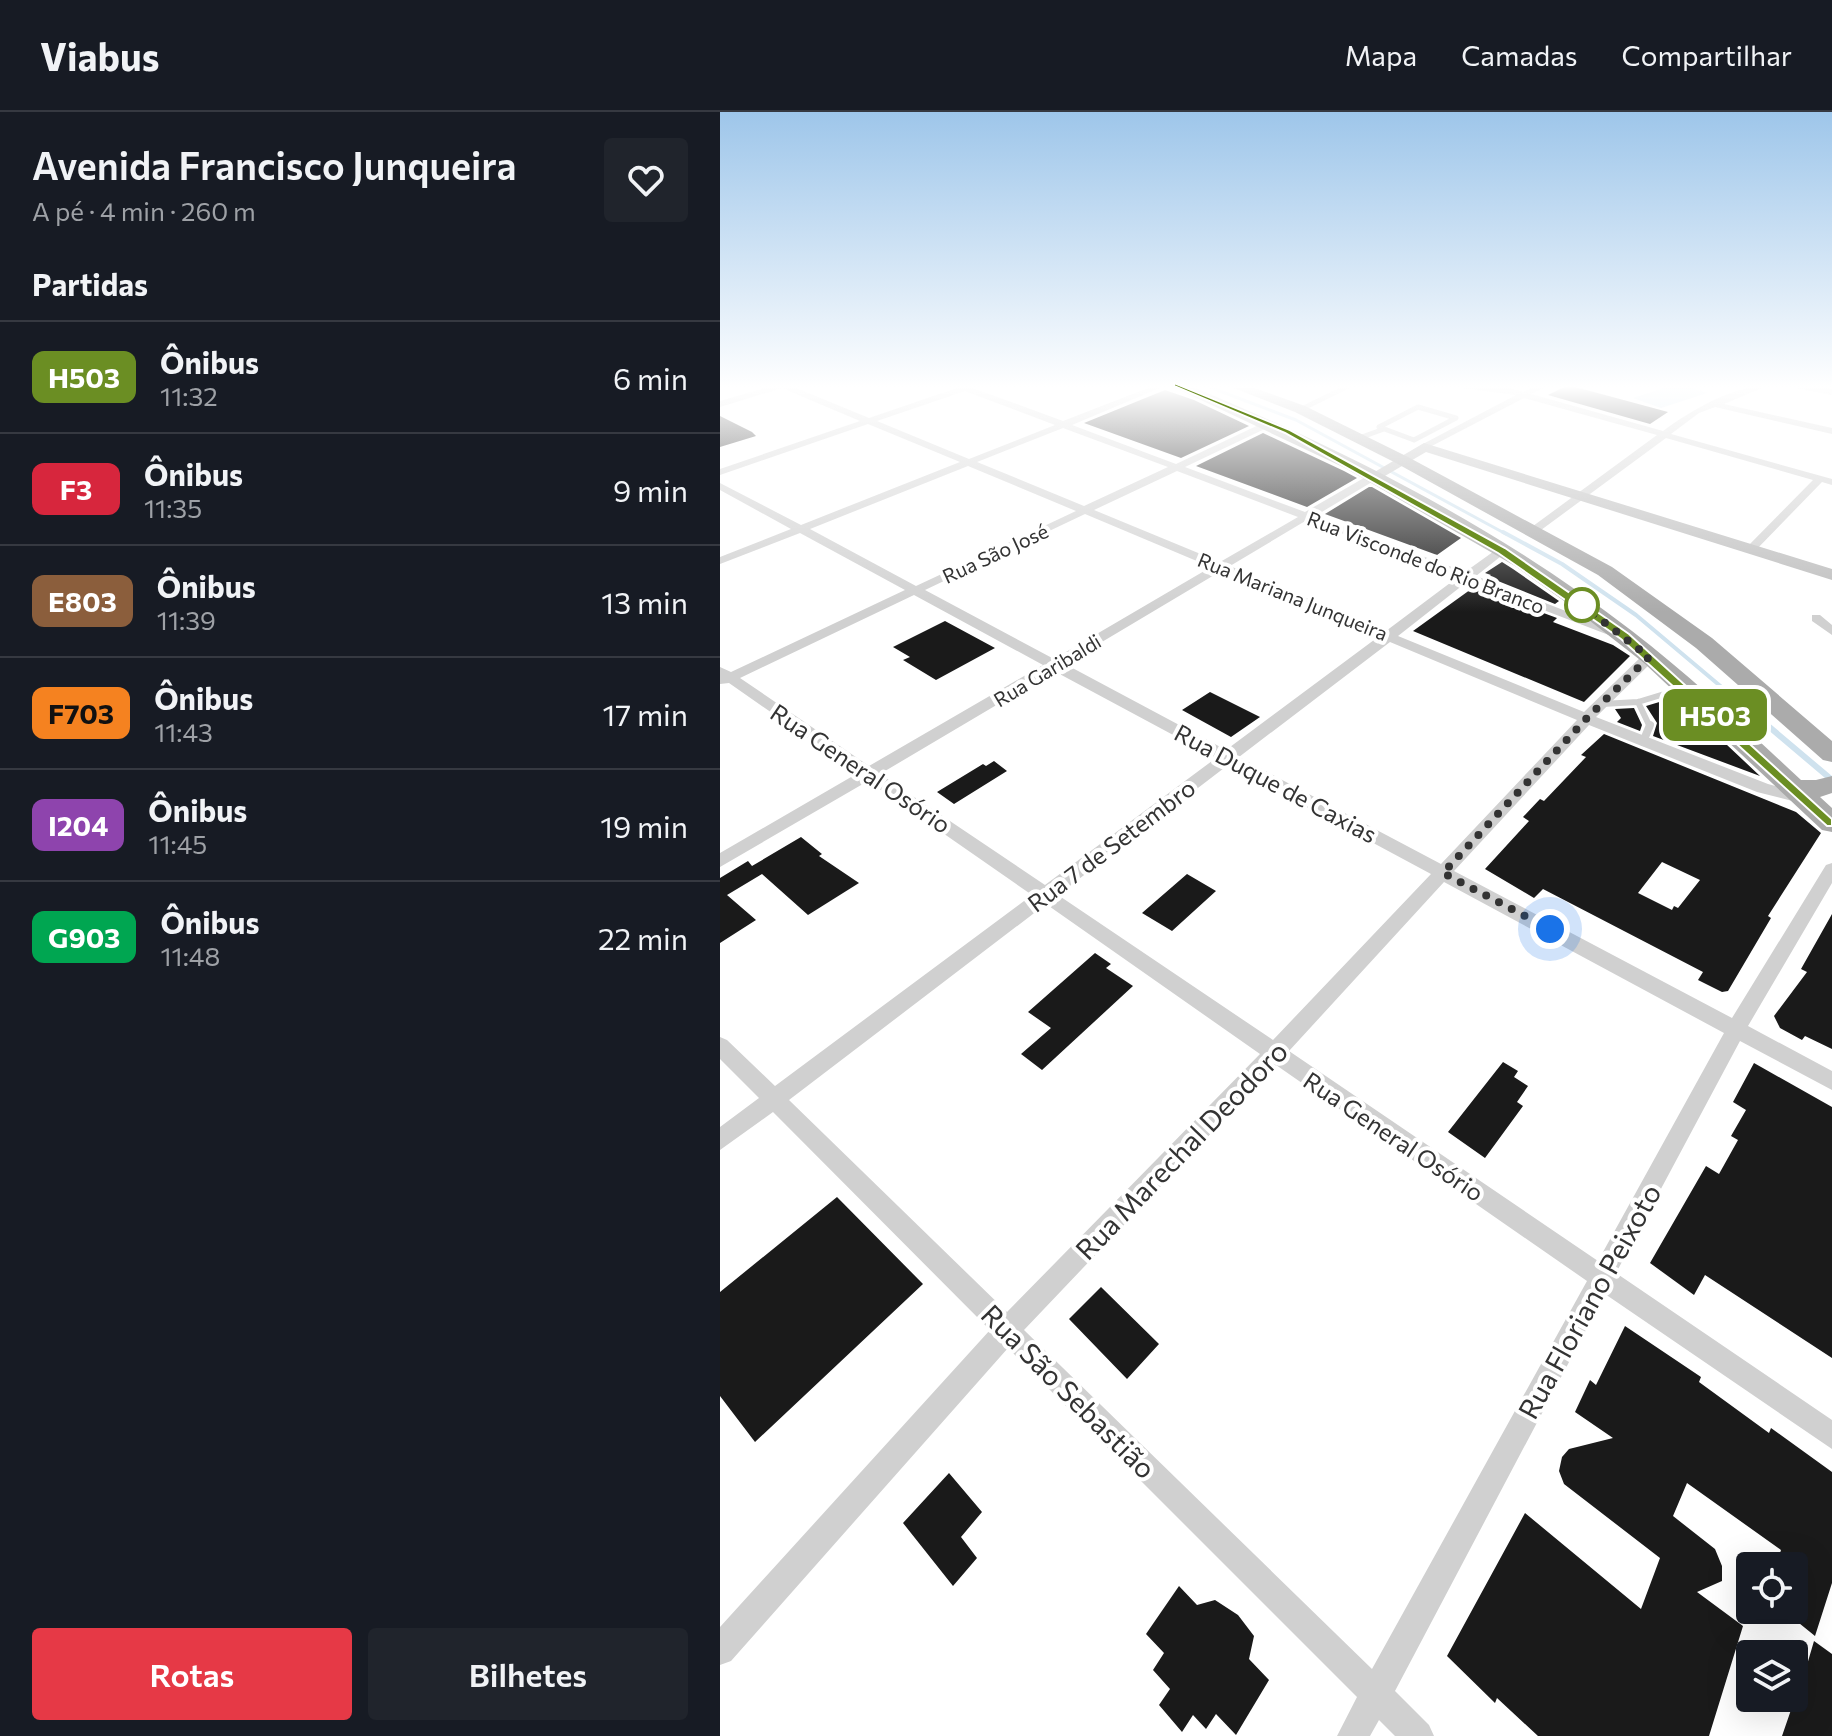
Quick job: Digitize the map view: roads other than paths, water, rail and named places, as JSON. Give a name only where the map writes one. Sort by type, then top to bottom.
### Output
[{"type":"main road","points":[[1367,461],[1533,531],[1605,571],[1704,643],[1832,754]]},
{"type":"main road","points":[[1384,461],[1501,551],[1625,637],[1812,790],[1832,823]]},
{"type":"street","points":[[720,472],[752,461]]},
{"type":"street","points":[[720,561],[969,461]]},
{"type":"street","name":"Rua Mariana Junqueira","points":[[969,461],[1387,635],[1594,711],[1643,742],[1763,788],[1812,790]]},
{"type":"street","name":"Rua Visconde do Rio Branco","points":[[1159,461],[1625,637]]},
{"type":"street","name":"Rua São José","points":[[723,677],[1189,461]]},
{"type":"street","points":[[1396,472],[1409,461]]},
{"type":"street","points":[[1468,461],[1832,575]]},
{"type":"street","points":[[1533,531],[1625,461]]},
{"type":"street","points":[[1758,461],[1826,480]]},
{"type":"street","name":"Rua Garibaldi","points":[[720,861],[1220,567],[1307,517],[1396,472]]},
{"type":"street","points":[[1750,550],[1826,480]]},
{"type":"street","name":"Rua Duque de Caxias","points":[[720,486],[1832,1081]]},
{"type":"street","name":"Rua 7 de Setembro","points":[[720,1140],[1501,551]]},
{"type":"street","points":[[1816,618],[1832,631]]},
{"type":"street","name":"Rua Marechal Deodoro","points":[[720,1650],[1007,1330],[1274,1053],[1594,711],[1649,657]]},
{"type":"street","name":"Rua General Osório","points":[[723,677],[870,773],[1832,1436]]},
{"type":"street","name":"Rua Floriano Peixoto","points":[[1353,1736],[1737,1029],[1832,869]]},
{"type":"street","name":"Rua São Sebastião","points":[[720,1046],[1418,1736]]},
{"type":"lane","points":[[1594,711],[1684,688]]},
{"type":"lane","points":[[1638,702],[1651,726],[1643,742]]},
{"type":"waterway","points":[[1371,461],[1506,534]]},
{"type":"waterway","points":[[1503,532],[1562,564],[1636,615],[1769,727]]},
{"type":"waterway","points":[[1767,725],[1832,780]]}]
